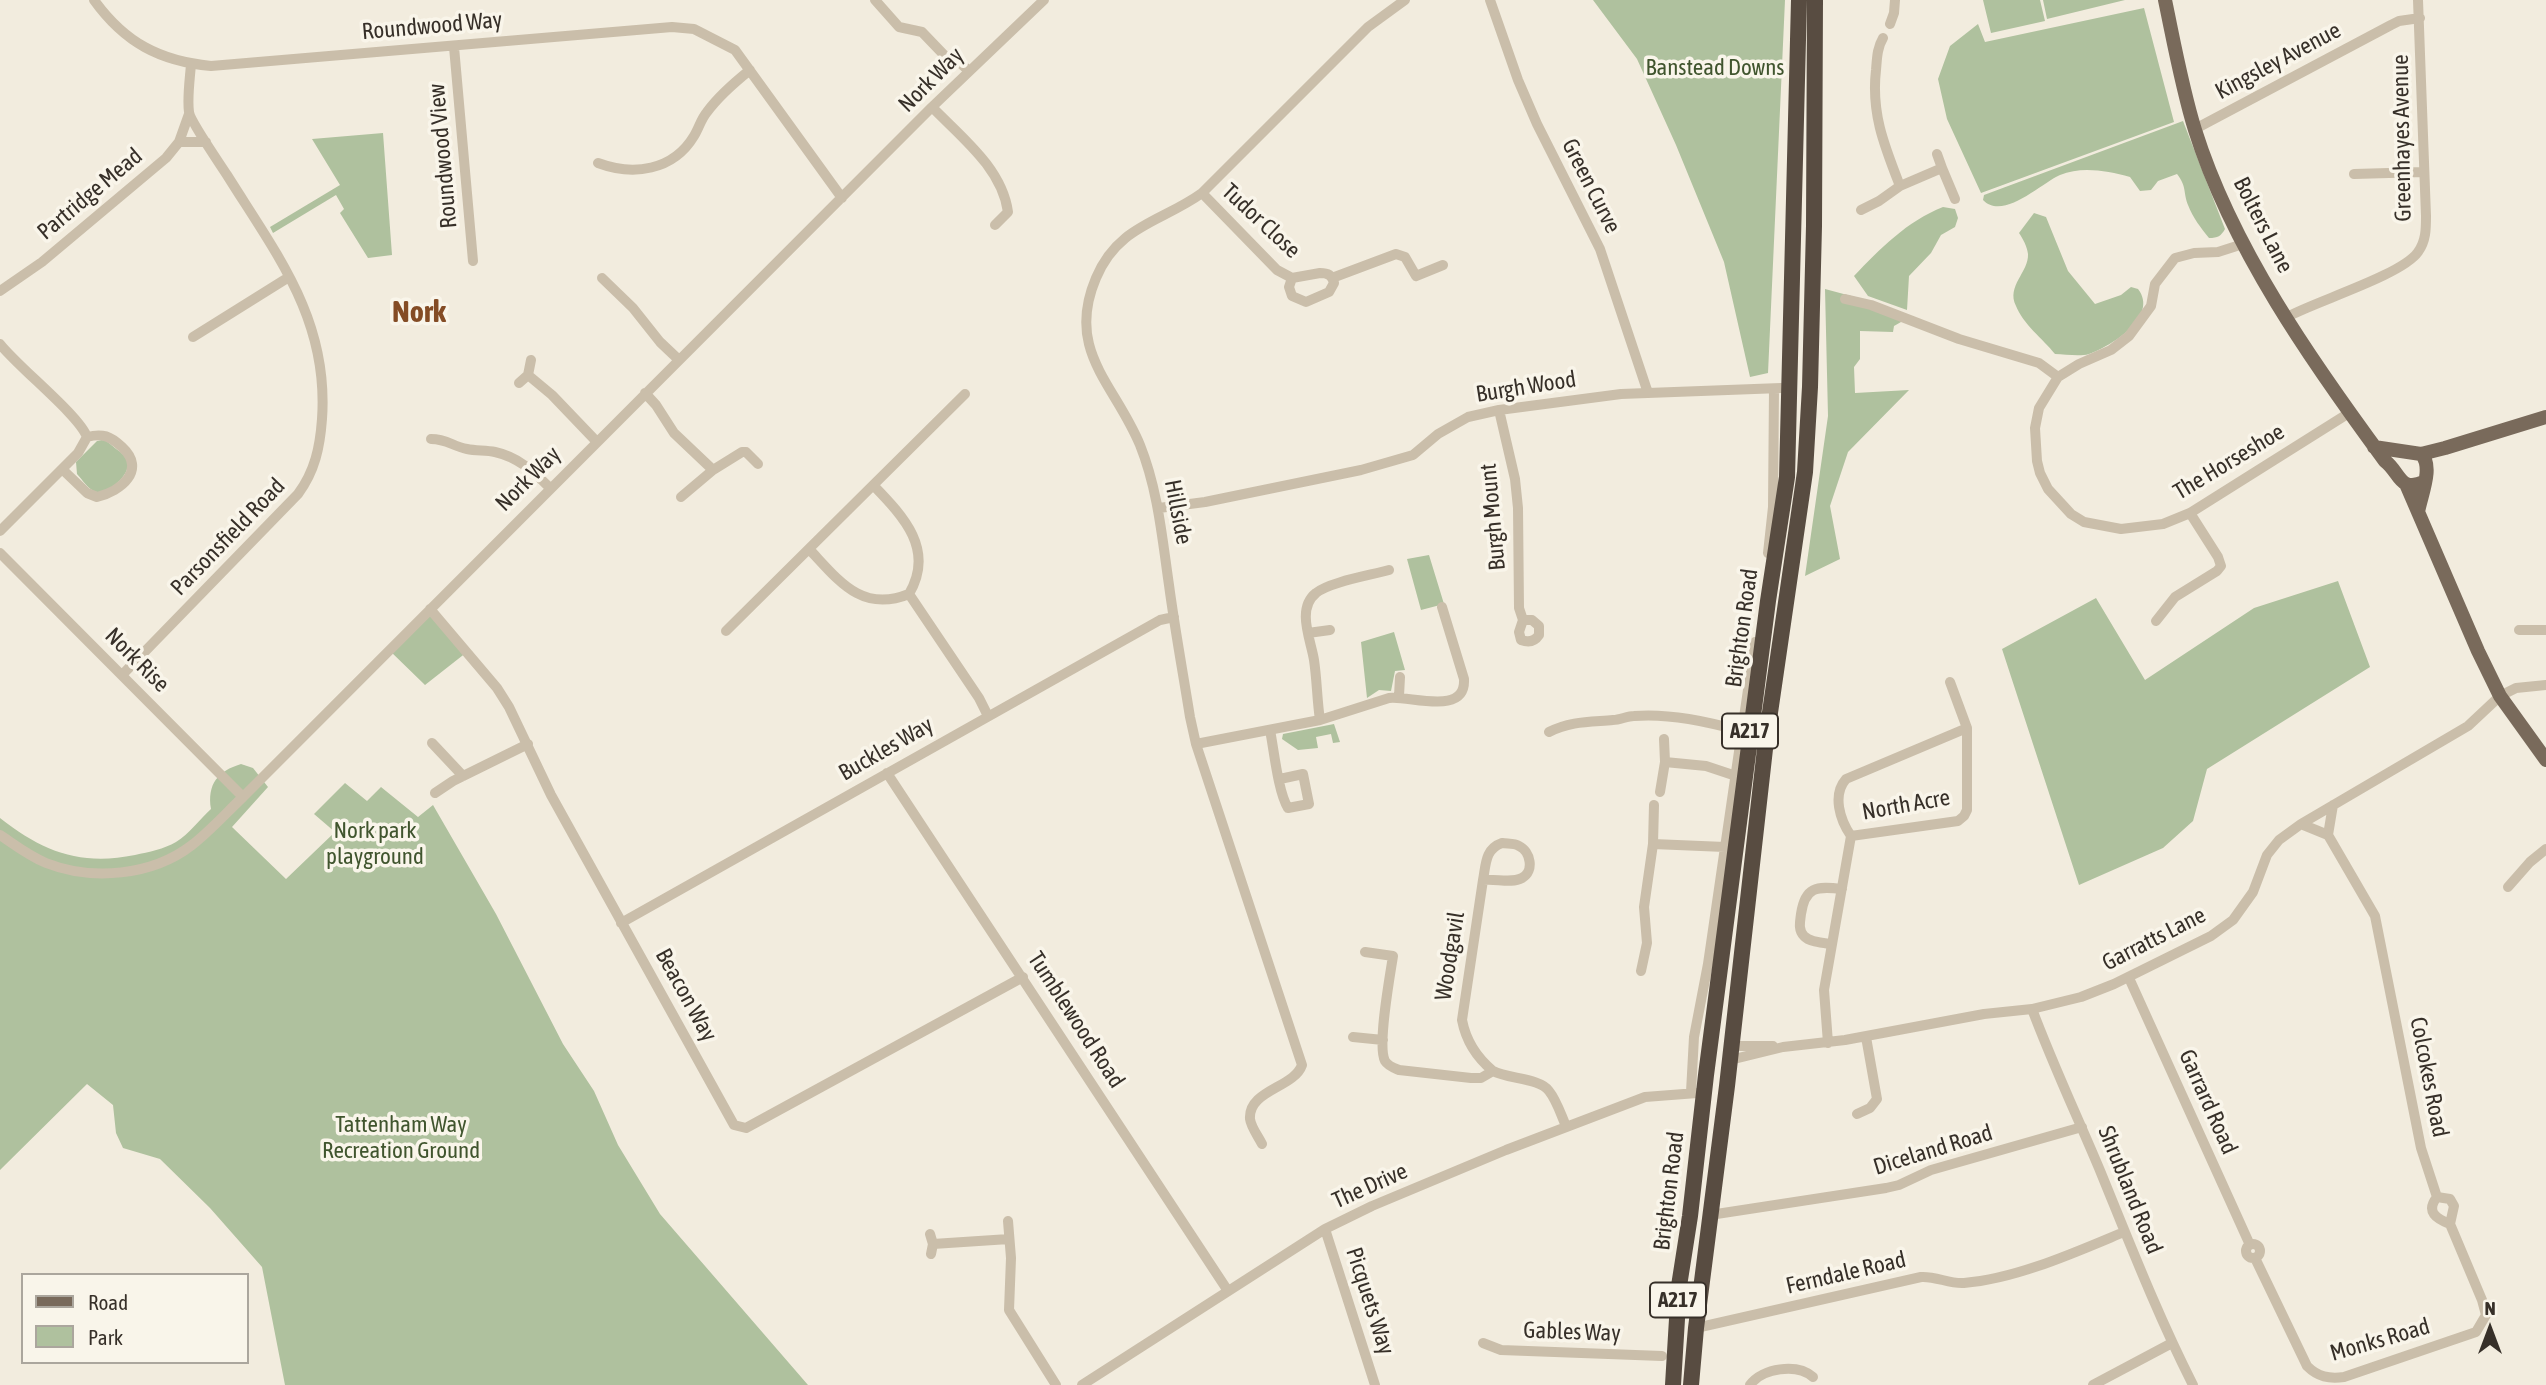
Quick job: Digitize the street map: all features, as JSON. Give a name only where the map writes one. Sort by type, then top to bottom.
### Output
[{"type":"highway","name":"Brighton Road","points":[[1673,1385],[1679,1286],[1690,1216],[1697,1093],[1787,477],[1799,0]]},
{"type":"highway","name":"Brighton Road","points":[[1691,1385],[1766,740],[1805,472],[1814,236],[1815,0]]},
{"type":"highway","points":[[1690,1216],[1699,1193],[1718,1058],[1724,1049],[1731,1053]]},
{"type":"main road","name":"Bolters Lane","points":[[2165,0],[2195,129],[2209,169],[2243,244],[2311,358],[2374,447],[2394,468]]},
{"type":"main road","points":[[2445,448],[2426,475],[2411,486],[2400,480],[2394,468],[2396,461],[2414,453],[2445,448],[2546,417]]},
{"type":"main road","points":[[2374,447],[2414,453],[2426,458],[2426,475],[2418,512]]},
{"type":"main road","points":[[2406,484],[2477,651],[2500,696],[2546,760]]},
{"type":"street","name":"Roundwood Way","points":[[94,0],[105,15],[133,41],[172,60],[211,66],[682,26],[694,29],[728,46],[750,70],[842,198]]},
{"type":"street","points":[[874,0],[899,27],[922,32],[946,57],[958,61],[969,71]]},
{"type":"street","name":"Nork Way","points":[[0,835],[45,863],[70,871],[97,874],[125,872],[149,866],[190,847],[932,107],[1044,0]]},
{"type":"street","name":"Hillside","points":[[1262,1144],[1251,1123],[1252,1109],[1262,1097],[1297,1074],[1302,1065],[1196,744],[1159,508],[1139,444],[1092,357],[1087,339],[1087,306],[1103,262],[1124,239],[1142,225],[1186,205],[1202,193],[1368,27],[1405,0]]},
{"type":"street","name":"Green Curve","points":[[1490,0],[1518,80],[1537,124],[1600,249],[1648,393]]},
{"type":"street","points":[[1895,0],[1894,13],[1889,24],[1880,26],[1878,34],[1883,38],[1879,45],[1874,86],[1875,113],[1900,186]]},
{"type":"street","name":"Greenhayes Avenue","points":[[2287,317],[2399,268],[2417,254],[2423,244],[2426,232],[2418,0]]},
{"type":"street","name":"Kingsley Avenue","points":[[2195,129],[2390,25],[2420,18]]},
{"type":"street","name":"Roundwood View","points":[[454,47],[473,261]]},
{"type":"street","points":[[189,114],[191,64]]},
{"type":"street","points":[[597,162],[626,171],[640,171],[671,160],[693,137],[709,109],[750,70]]},
{"type":"street","points":[[932,107],[973,149],[996,178],[1008,212],[995,225]]},
{"type":"street","name":"Partridge Mead","points":[[0,291],[42,262],[166,158],[179,142],[189,114]]},
{"type":"street","name":"Parsonsfield Road","points":[[122,674],[288,506],[308,481],[321,438],[321,368],[314,332],[298,291],[189,114]]},
{"type":"street","points":[[179,142],[206,142]]},
{"type":"street","points":[[1937,154],[1955,199]]},
{"type":"street","points":[[1861,210],[1900,186],[1942,168]]},
{"type":"street","points":[[2354,174],[2424,173]]},
{"type":"street","name":"Tudor Close","points":[[1202,193],[1277,270],[1292,278],[1329,274],[1334,283],[1329,292],[1306,302],[1293,296],[1289,287],[1292,278]]},
{"type":"street","name":"The Horseshoe","points":[[2243,244],[2218,252],[2194,253],[2175,258],[2155,284],[2151,306],[2129,336],[2111,350],[2058,377],[2039,408],[2035,428],[2037,461],[2048,489],[2060,505],[2084,522],[2121,529],[2162,524],[2190,513],[2349,413]]},
{"type":"street","points":[[1332,278],[1396,254],[1405,257],[1416,276],[1443,265]]},
{"type":"street","points":[[193,337],[289,277]]},
{"type":"street","points":[[602,278],[680,360]]},
{"type":"street","points":[[605,300],[614,291]]},
{"type":"street","points":[[1845,299],[1871,305],[1959,339],[2039,363],[2058,377]]},
{"type":"street","points":[[0,344],[71,416],[87,437],[84,445],[0,531]]},
{"type":"street","points":[[519,383],[528,375],[531,360]]},
{"type":"street","points":[[528,375],[552,395],[596,441]]},
{"type":"street","name":"Brighton Road","points":[[1697,1093],[1694,1037],[1709,964],[1773,506],[1774,388]]},
{"type":"street","name":"Burgh Wood","points":[[1159,508],[1205,502],[1362,470],[1413,455],[1438,433],[1468,417],[1499,410],[1578,398],[1791,388]]},
{"type":"street","points":[[645,393],[674,433],[713,470]]},
{"type":"street","points":[[726,631],[965,394]]},
{"type":"street","name":"Burgh Mount","points":[[1499,410],[1516,489],[1519,608],[1523,620]]},
{"type":"street","points":[[430,439],[446,433],[463,448],[491,451],[515,459],[525,464],[550,488]]},
{"type":"street","points":[[62,468],[92,496],[97,497],[114,491],[131,474],[134,463],[131,456],[112,438],[103,434],[87,437]]},
{"type":"street","points":[[681,497],[713,470],[742,452],[746,452],[758,464]]},
{"type":"street","points":[[810,550],[850,591],[882,600],[897,599],[909,594],[919,565],[916,539],[901,516],[874,486]]},
{"type":"street","points":[[2155,621],[2175,597],[2221,566],[2190,513]]},
{"type":"street","name":"Nork Rise","points":[[0,553],[243,797]]},
{"type":"street","points":[[1320,720],[1314,658],[1308,634],[1308,602],[1315,593],[1327,587],[1389,570]]},
{"type":"street","points":[[909,594],[979,698],[988,716]]},
{"type":"street","points":[[1196,744],[1320,720],[1399,696],[1443,702],[1456,697],[1462,691],[1464,679],[1442,607]]},
{"type":"street","name":"Beacon Way","points":[[430,609],[497,688],[528,744],[551,794],[734,1125],[746,1128],[1023,977]]},
{"type":"street","name":"Buckles Way","points":[[621,923],[1160,620],[1174,617]]},
{"type":"street","points":[[1308,634],[1329,630]]},
{"type":"street","points":[[2519,630],[2546,630]]},
{"type":"street","points":[[1399,696],[1401,677]]},
{"type":"street","name":"North Acre","points":[[1851,836],[1958,821],[1964,816],[1967,810],[1967,728],[1950,682]]},
{"type":"street","points":[[2500,696],[2516,688],[2546,685]]},
{"type":"street","name":"Garratts Lane","points":[[1731,1053],[1754,1045],[1783,1047],[1828,1043],[1984,1014],[2032,1009],[2081,997],[2129,978],[2211,936],[2233,920],[2253,892],[2267,855],[2279,840],[2301,824],[2468,726],[2500,696]]},
{"type":"street","points":[[1549,732],[1562,726],[1592,720],[1615,720],[1633,716],[1699,721],[1742,731]]},
{"type":"street","name":"North Acre","points":[[1828,1043],[1824,990],[1851,836],[1837,796],[1840,786],[1846,779],[1967,728]]},
{"type":"street","points":[[1270,730],[1280,779]]},
{"type":"street","points":[[1660,792],[1665,762],[1664,739]]},
{"type":"street","points":[[432,743],[463,776]]},
{"type":"street","points":[[435,793],[528,744]]},
{"type":"street","points":[[1665,762],[1706,766],[1736,776]]},
{"type":"street","name":"Tumblewood Road","points":[[887,773],[1228,1291]]},
{"type":"street","points":[[1641,971],[1647,943],[1644,916],[1653,844],[1654,805]]},
{"type":"street","points":[[2301,824],[2328,835],[2333,805]]},
{"type":"street","name":"Colcokes Road","points":[[2328,835],[2375,916],[2421,1148],[2437,1197],[2432,1203],[2431,1212],[2436,1219],[2450,1224],[2485,1308],[2484,1320]]},
{"type":"street","name":"Woodgavil","points":[[1483,880],[1521,879],[1528,873],[1528,852],[1521,846],[1512,844],[1493,846],[1488,852],[1483,880],[1462,1020],[1475,1053],[1493,1071]]},
{"type":"street","points":[[1653,844],[1725,848]]},
{"type":"street","points":[[2508,887],[2530,862],[2546,849]]},
{"type":"street","points":[[1831,944],[1807,939],[1801,934],[1803,900],[1817,888],[1842,889]]},
{"type":"street","points":[[1647,943],[1659,944]]},
{"type":"street","points":[[1365,952],[1393,956],[1383,1046],[1385,1061],[1391,1067],[1471,1078],[1481,1078],[1493,1071],[1502,1076],[1544,1085],[1566,1126]]},
{"type":"street","name":"Garrard Road","points":[[2129,978],[2250,1245],[2246,1252],[2248,1256],[2255,1258],[2307,1366],[2321,1376]]},
{"type":"street","name":"Shrubland Road","points":[[2032,1009],[2124,1232],[2193,1385]]},
{"type":"street","points":[[1353,1037],[1383,1046]]},
{"type":"street","points":[[1857,1114],[1870,1108],[1877,1099],[1866,1037]]},
{"type":"street","name":"The Drive","points":[[1082,1385],[1325,1229],[1372,1206],[1566,1126],[1645,1097],[1697,1093]]},
{"type":"street","name":"Diceland Road","points":[[1710,1214],[1899,1185],[1931,1170],[2082,1127]]},
{"type":"street","points":[[2437,1197],[2450,1199],[2454,1206],[2450,1224]]},
{"type":"street","points":[[1008,1221],[1009,1310],[1056,1385]]},
{"type":"street","name":"Picquets Way","points":[[1325,1229],[1360,1330],[1375,1385]]},
{"type":"street","name":"Ferndale Road","points":[[1696,1328],[1922,1277],[1963,1283],[1990,1278],[2057,1260],[2124,1232]]},
{"type":"street","points":[[931,1244],[1009,1240]]},
{"type":"street","name":"Monks Road","points":[[2321,1376],[2344,1377],[2469,1335],[2476,1332],[2484,1320]]},
{"type":"street","name":"Gables Way","points":[[1483,1343],[1501,1350],[1662,1356]]},
{"type":"street","points":[[2093,1385],[2172,1343]]},
{"type":"street","points":[[1750,1385],[1754,1379],[1787,1369],[1806,1371],[1813,1377]]},
{"type":"green space","name":"Banstead Downs","points":[[1593,0],[1785,0],[1768,373],[1750,377],[1724,262],[1676,145],[1637,59]]},
{"type":"green space","points":[[1983,0],[2040,0],[2045,21],[1991,33]]},
{"type":"green space","points":[[2043,0],[2125,0],[2047,19]]},
{"type":"green space","points":[[2144,8],[2174,122],[1981,193],[1947,119],[1938,79],[1950,46],[1978,24],[1985,42]]},
{"type":"green space","points":[[2183,121],[2225,229],[2217,237],[2209,238],[2195,219],[2177,174],[2158,181],[2151,190],[2140,191],[2130,177],[2104,171],[2068,172],[2011,204],[1991,205],[1983,200],[1984,195]]},
{"type":"green space","points":[[383,133],[392,255],[368,258],[340,213],[344,209],[336,195],[273,233],[270,227],[340,185],[312,139]]},
{"type":"green space","points":[[1943,207],[1955,209],[1958,218],[1955,227],[1941,235],[1931,253],[1909,276],[1907,310],[1868,296],[1854,276],[1906,228]]},
{"type":"green space","points":[[2034,213],[2046,217],[2068,271],[2095,304],[2121,295],[2131,287],[2138,289],[2143,299],[2138,319],[2130,329],[2099,350],[2081,355],[2055,354],[2019,313],[2014,292],[2028,254],[2019,233]]},
{"type":"green space","points":[[1825,289],[1905,314],[1901,322],[1894,326],[1893,332],[1860,331],[1860,359],[1854,367],[1855,393],[1909,390],[1848,452],[1830,506],[1840,559],[1805,576],[1828,416]]},
{"type":"green space","points":[[102,440],[123,455],[128,465],[119,482],[108,490],[97,492],[88,487],[77,474],[76,462],[97,441]]},
{"type":"green space","points":[[1429,555],[1444,604],[1421,610],[1407,559]]},
{"type":"green space","points":[[2338,581],[2370,667],[2207,769],[2193,821],[2163,848],[2079,885],[2002,649],[2096,598],[2145,680],[2254,608]]},
{"type":"green space","points":[[430,609],[467,652],[425,685],[389,650]]},
{"type":"green space","points":[[1394,632],[1405,670],[1395,671],[1391,691],[1379,690],[1367,698],[1361,642]]},
{"type":"green space","points":[[1334,724],[1340,742],[1333,743],[1331,734],[1316,737],[1318,748],[1298,750],[1282,739],[1283,734]]},
{"type":"green space","points":[[241,764],[253,768],[268,787],[232,827],[286,879],[335,832],[314,814],[345,783],[367,801],[381,787],[418,817],[433,805],[496,914],[563,1044],[594,1091],[618,1145],[660,1214],[808,1385],[285,1385],[262,1267],[210,1208],[160,1159],[123,1148],[116,1133],[113,1105],[87,1084],[0,1170],[0,818],[32,840],[63,853],[97,859],[146,853],[176,842],[185,835],[211,809],[211,792],[216,780],[226,770]]},
{"type":"district","name":"Nork","points":[[419,313]]},
{"type":"park label","name":"Nork park playground","points":[[375,844]]},
{"type":"park label","name":"Tattenham Way Recreation Ground","points":[[401,1138]]}]
